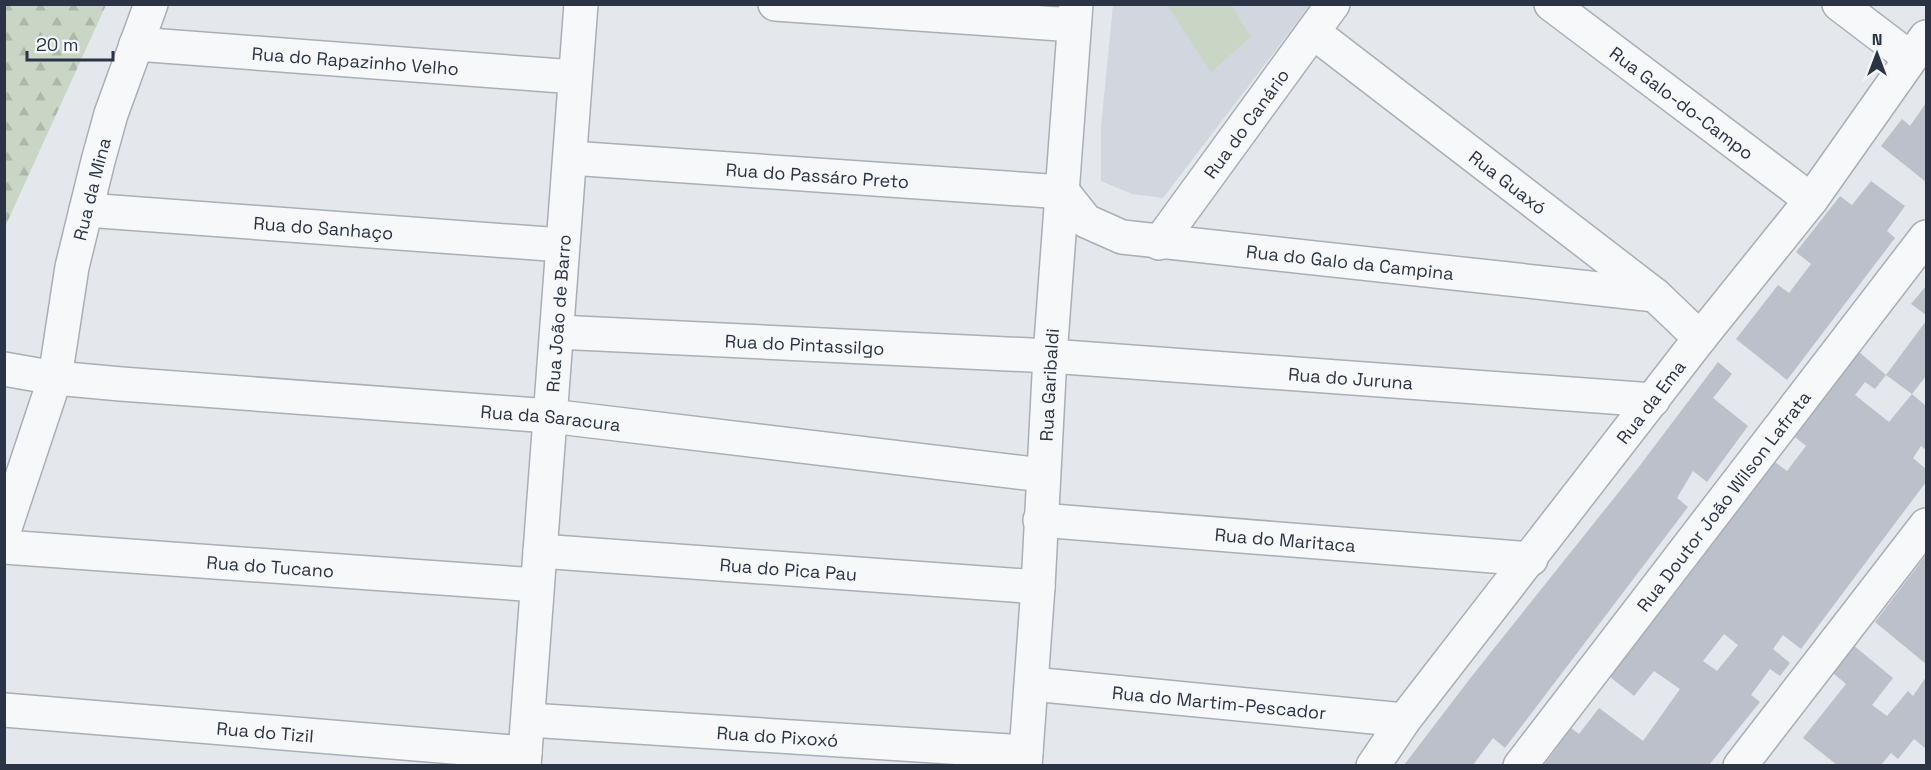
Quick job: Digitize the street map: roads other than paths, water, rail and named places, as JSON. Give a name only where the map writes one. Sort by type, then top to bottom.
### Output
[{"type":"street","name":"Rua da Mina","points":[[4,531],[55,378],[72,267],[111,114],[151,4]]},
{"type":"street","name":"Rua João de Barro","points":[[525,759],[581,4]]},
{"type":"street","points":[[775,4],[1075,15]]},
{"type":"street","name":"Rua do Canário","points":[[1159,243],[1333,4]]},
{"type":"street","name":"Rua Galo-do-Campo","points":[[1551,4],[1811,200]]},
{"type":"street","points":[[1839,4],[1918,48]]},
{"type":"street","name":"Rua Garibaldi","points":[[1025,759],[1032,684],[1050,356],[1075,15]]},
{"type":"street","name":"Rua Guaxó","points":[[1313,32],[1655,295],[1700,338]]},
{"type":"street","name":"Rua do Rapazinho Velho","points":[[136,44],[575,77]]},
{"type":"street","name":"Rua da Ema","points":[[1373,765],[1404,720],[1700,338],[1811,200],[1918,48]]},
{"type":"street","name":"Rua do Passáro Preto","points":[[570,158],[1063,192]]},
{"type":"street","name":"Rua do Galo da Campina","points":[[1063,192],[1086,221],[1122,237],[1159,243],[1655,295]]},
{"type":"street","name":"Rua do Sanhaço","points":[[86,210],[562,245]]},
{"type":"street","name":"Rua Doutor João Wilson Lafrata","points":[[1520,765],[1926,237]]},
{"type":"street","name":"Rua do Pintassilgo","points":[[557,332],[1050,356]]},
{"type":"street","name":"Rua do Juruna","points":[[1050,356],[1653,400]]},
{"type":"street","name":"Rua da Saracura","points":[[4,369],[55,378],[550,416],[1043,475]]},
{"type":"street","name":"Rua do Maritaca","points":[[1040,520],[1531,559]]},
{"type":"street","points":[[1740,765],[1926,525]]},
{"type":"street","name":"Rua do Tucano","points":[[4,547],[537,585]]},
{"type":"street","name":"Rua do Pica Pau","points":[[540,551],[1038,586]]},
{"type":"street","name":"Rua do Martim-Pescador","points":[[1032,684],[1404,720]]},
{"type":"street","name":"Rua do Tizil","points":[[4,710],[525,759]]},
{"type":"street","name":"Rua do Pixoxó","points":[[529,720],[1025,759]]}]
